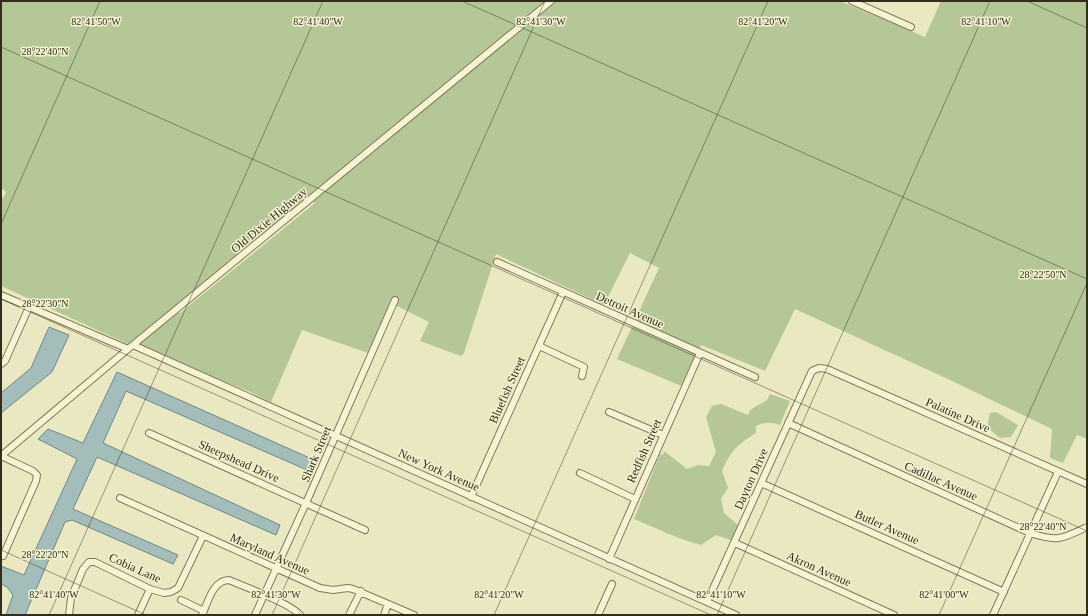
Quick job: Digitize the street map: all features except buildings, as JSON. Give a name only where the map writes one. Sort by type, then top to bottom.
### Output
[{"type":"street","name":"Old Dixie Highway","points":[[1,456],[128,349],[551,1]]},
{"type":"street","points":[[852,1],[911,27]]},
{"type":"street","name":"Detroit Avenue","points":[[497,262],[755,377]]},
{"type":"street","name":"Bluefish Street","points":[[471,497],[563,292]]},
{"type":"street","points":[[1,295],[128,349]]},
{"type":"street","name":"Shark Street","points":[[255,615],[395,300]]},
{"type":"street","points":[[1,364],[5,361],[29,307]]},
{"type":"street","name":"New York Avenue","points":[[133,345],[736,615]]},
{"type":"street","points":[[539,346],[584,368],[582,376]]},
{"type":"street","name":"Redfish Street","points":[[608,559],[700,353]]},
{"type":"street","name":"Dayton Drive","points":[[707,602],[812,371],[819,368]]},
{"type":"street","name":"Palatine Drive","points":[[819,368],[827,369],[1087,484]]},
{"type":"street","points":[[609,412],[663,435]]},
{"type":"street","name":"Cadillac Avenue","points":[[788,423],[1030,533],[1047,539],[1066,538],[1087,527]]},
{"type":"street","name":"Sheepshead Drive","points":[[149,432],[365,530]]},
{"type":"street","points":[[1,456],[33,471],[37,475],[36,482],[3,556]]},
{"type":"street","points":[[993,615],[1058,472]]},
{"type":"street","points":[[580,473],[635,499]]},
{"type":"street","name":"Butler Avenue","points":[[762,483],[1004,592]]},
{"type":"street","name":"Maryland Avenue","points":[[120,498],[320,588],[332,590],[348,588],[361,591],[414,615]]},
{"type":"street","name":"Cobia Lane","points":[[69,615],[71,598],[83,569],[89,562],[95,562],[150,589],[164,593],[171,592],[178,588],[203,536]]},
{"type":"street","name":"Akron Avenue","points":[[735,543],[894,615]]},
{"type":"street","points":[[181,600],[203,613],[216,586],[223,580],[229,580],[264,595],[294,610],[300,615]]},
{"type":"street","points":[[598,615],[612,584]]},
{"type":"street","points":[[138,615],[150,589]]},
{"type":"street","points":[[350,615],[361,591]]},
{"type":"street","points":[[384,615],[388,604]]},
{"type":"green space","points":[[1,1],[547,1],[130,345],[1,286],[1,197],[3,198],[6,192],[1,188]]},
{"type":"green space","points":[[555,1],[840,1],[925,37],[941,1],[1087,1],[1087,439],[1077,435],[1063,463],[1050,458],[1052,429],[950,380],[795,309],[765,371],[701,345],[684,387],[617,359],[659,268],[630,253],[604,305],[496,254],[464,353],[461,356],[420,341],[429,322],[391,303],[371,354],[302,330],[271,402],[139,344],[178,312],[180,313],[315,203],[313,201]]},
{"type":"green space","points":[[770,394],[790,401],[780,425],[768,423],[756,426],[756,433],[735,449],[722,471],[728,488],[721,499],[724,513],[738,525],[739,537],[730,540],[716,535],[701,545],[675,537],[634,519],[660,454],[663,455],[664,451],[687,469],[698,465],[709,466],[716,452],[706,417],[712,406],[721,404],[748,415],[750,410],[767,400]]},
{"type":"green space","points":[[996,412],[1018,425],[1011,437],[1000,438],[987,427],[990,413]]},
{"type":"water","points":[[49,327],[69,335],[52,372],[1,413],[1,393],[31,368]]},
{"type":"water","points":[[117,372],[312,459],[307,470],[126,391],[103,443],[280,525],[276,535],[97,457],[73,509],[178,555],[173,564],[72,520],[65,522],[25,615],[6,615],[13,595],[7,587],[1,584],[1,566],[24,575],[77,459],[38,439],[48,429],[83,443]]}]
